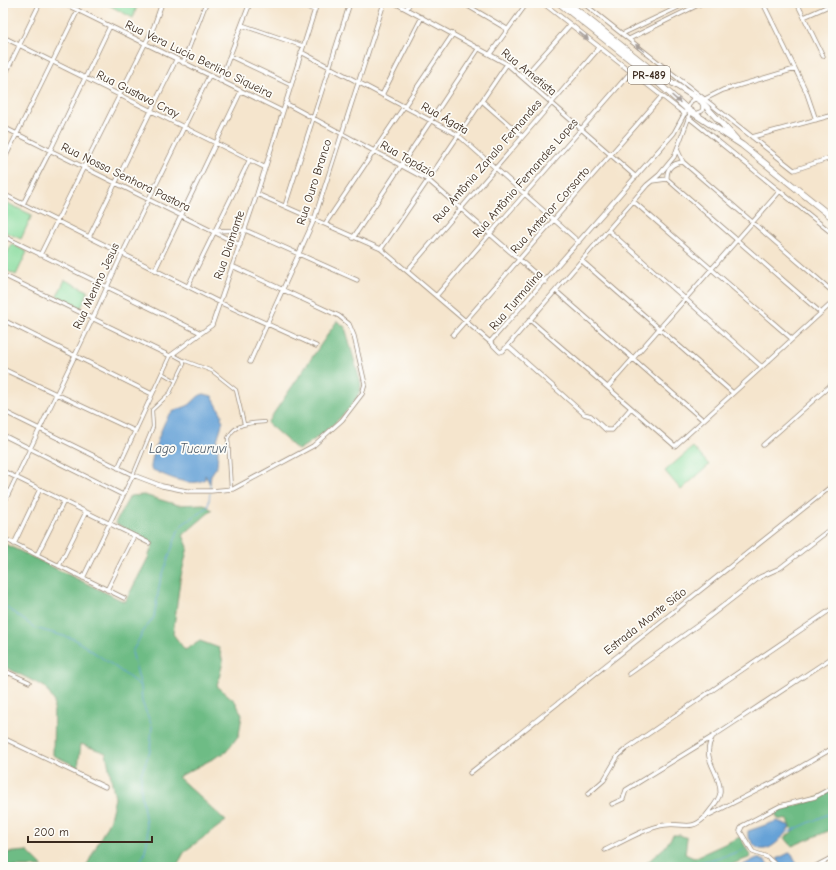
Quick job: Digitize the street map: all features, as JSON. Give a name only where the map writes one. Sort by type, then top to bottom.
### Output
[{"type":"main road","name":"PR-489","points":[[559,3],[646,72],[689,115],[742,145],[833,218]]},
{"type":"main road","name":"PR-489","points":[[568,3],[649,68],[702,99],[742,145]]},
{"type":"street","points":[[3,79],[40,3]]},
{"type":"street","name":"Rua Vera Lucia Berlino Siqueira","points":[[63,3],[282,111]]},
{"type":"street","points":[[40,255],[82,167],[154,26],[162,3]]},
{"type":"street","points":[[183,63],[206,3]]},
{"type":"street","points":[[220,80],[250,3]]},
{"type":"street","points":[[295,3],[315,10]]},
{"type":"street","name":"Rua Diamante","points":[[118,468],[171,355],[212,325],[257,194],[317,3]]},
{"type":"street","points":[[285,206],[350,3]]},
{"type":"street","name":"Rua Ouro Branco","points":[[250,362],[314,220],[384,3]]},
{"type":"street","name":"Rua Ametista","points":[[396,3],[506,64],[636,177]]},
{"type":"street","points":[[407,8],[410,3]]},
{"type":"street","points":[[463,3],[507,29]]},
{"type":"street","points":[[490,54],[527,3]]},
{"type":"street","points":[[543,3],[630,73],[689,115],[833,234]]},
{"type":"street","points":[[584,3],[702,99],[794,170],[833,157]]},
{"type":"street","points":[[589,8],[592,3]]},
{"type":"street","points":[[622,34],[663,8],[687,3]]},
{"type":"street","points":[[629,39],[702,3]]},
{"type":"street","points":[[764,3],[806,91],[816,120]]},
{"type":"street","points":[[797,3],[823,56]]},
{"type":"street","points":[[804,17],[832,4],[833,10]]},
{"type":"street","points":[[3,162],[78,10]]},
{"type":"street","points":[[382,95],[422,17]]},
{"type":"street","points":[[242,25],[303,46]]},
{"type":"street","points":[[523,78],[570,25]]},
{"type":"street","points":[[23,204],[50,152],[110,26]]},
{"type":"street","points":[[325,224],[453,34]]},
{"type":"street","name":"Rua Gustavo Cray","points":[[3,37],[264,168]]},
{"type":"street","points":[[353,238],[479,48]]},
{"type":"street","name":"Rua Antônia Zanalo Fernandes","points":[[407,271],[460,207],[599,48]]},
{"type":"street","name":"Rua Ágata","points":[[301,52],[458,135],[579,242]]},
{"type":"street","points":[[230,56],[291,85]]},
{"type":"street","points":[[89,237],[176,60]]},
{"type":"street","points":[[381,249],[506,64]]},
{"type":"street","points":[[490,342],[500,352],[508,346],[633,201],[668,165],[674,157],[689,115],[690,101],[702,99],[795,69]]},
{"type":"street","name":"Rua Antônio Fernandes Lopes","points":[[436,296],[630,73]]},
{"type":"street","name":"Rua Menino Jesus","points":[[3,505],[75,356],[122,254],[209,76]]},
{"type":"street","points":[[155,270],[242,91]]},
{"type":"street","name":"Rua Antenor Corsarto","points":[[453,335],[612,156],[662,97]]},
{"type":"street","points":[[689,115],[698,114],[703,108],[702,99]]},
{"type":"street","points":[[482,101],[522,136]]},
{"type":"street","name":"Rua Topázio","points":[[285,103],[428,180],[545,282]]},
{"type":"street","name":"Rua Turmalina","points":[[257,194],[353,238],[381,249],[490,342],[545,282],[689,115]]},
{"type":"street","points":[[752,138],[833,115]]},
{"type":"street","name":"Rua Nossa Senhora Pastora","points":[[3,128],[240,245]]},
{"type":"street","points":[[677,149],[683,162],[833,292]]},
{"type":"street","points":[[188,286],[249,161]]},
{"type":"street","points":[[667,179],[670,167],[675,163],[683,162]]},
{"type":"street","points":[[650,182],[667,179]]},
{"type":"street","points":[[667,179],[821,313]]},
{"type":"street","points":[[608,387],[780,191]]},
{"type":"street","points":[[3,194],[220,303],[316,346]]},
{"type":"street","points":[[633,201],[792,340]]},
{"type":"street","points":[[214,231],[245,230],[298,255],[357,280]]},
{"type":"street","points":[[608,230],[762,367]]},
{"type":"street","points":[[3,236],[201,333]]},
{"type":"street","points":[[582,261],[733,393]]},
{"type":"street","points":[[3,411],[118,468],[170,489],[209,491],[231,489],[250,481],[313,446],[342,420],[362,394],[365,384],[354,336],[349,324],[339,316],[232,266]]},
{"type":"street","points":[[3,275],[171,355],[212,371],[236,390],[244,424]]},
{"type":"street","points":[[556,291],[704,420]]},
{"type":"street","points":[[530,320],[675,446],[833,302]]},
{"type":"street","points":[[3,320],[152,394]]},
{"type":"street","points":[[508,346],[584,414],[590,416],[606,430],[612,430],[631,408]]},
{"type":"street","points":[[83,578],[133,475],[153,427],[152,410],[170,394],[184,364],[183,360]]},
{"type":"street","points":[[3,369],[135,431]]},
{"type":"street","points":[[162,373],[176,381]]},
{"type":"street","points":[[763,445],[833,383]]},
{"type":"street","points":[[231,489],[228,438],[231,431],[244,424],[265,422]]},
{"type":"street","points":[[3,435],[123,494]]},
{"type":"street","points":[[3,471],[149,543]]},
{"type":"street","name":"Estrada Monte Sião","points":[[470,772],[833,485]]},
{"type":"street","points":[[14,544],[40,489]]},
{"type":"street","points":[[37,555],[64,501]]},
{"type":"street","points":[[60,566],[86,512]]},
{"type":"street","points":[[629,674],[701,623],[760,577],[780,568],[833,527]]},
{"type":"street","points":[[107,590],[134,536]]},
{"type":"street","points":[[3,538],[124,598]]},
{"type":"street","points":[[588,794],[604,780],[618,756],[626,749],[833,608]]},
{"type":"street","points":[[612,804],[623,799],[626,790],[712,737],[833,657]]},
{"type":"street","points":[[3,670],[29,682]]},
{"type":"street","points":[[3,682],[8,672]]},
{"type":"street","points":[[605,850],[665,825],[694,826],[699,824],[720,792],[708,756],[709,743],[712,737]]},
{"type":"street","points":[[3,738],[105,787]]},
{"type":"street","points":[[705,817],[776,781],[833,748]]},
{"type":"street","points":[[778,867],[767,857],[752,850],[740,831],[742,826],[780,806],[816,797],[833,787]]},
{"type":"street","points":[[814,867],[833,857]]},
{"type":"green space","points":[[105,3],[138,3],[133,18]]},
{"type":"green space","points":[[3,201],[32,215],[21,239],[3,231]]},
{"type":"green space","points":[[12,244],[27,252],[16,275],[3,269],[3,261]]},
{"type":"green space","points":[[65,280],[88,291],[81,308],[57,296]]},
{"type":"green space","points":[[337,321],[345,327],[361,384],[359,392],[354,402],[336,422],[326,431],[298,450],[267,423]]},
{"type":"green space","points":[[693,447],[709,465],[681,490],[665,471]]},
{"type":"green space","points":[[144,495],[178,505],[204,504],[212,510],[183,535],[188,547],[180,580],[173,634],[185,650],[200,641],[219,648],[223,662],[217,686],[235,701],[242,715],[239,735],[226,752],[178,777],[226,821],[185,851],[176,867],[86,867],[110,819],[115,798],[106,753],[81,744],[78,767],[53,755],[54,701],[45,687],[3,666],[3,543],[125,602],[148,558],[153,543],[115,523],[130,496]]},
{"type":"green space","points":[[833,790],[833,829],[792,846],[785,838],[793,831],[788,820],[778,819],[775,813],[776,811],[812,801]]},
{"type":"green space","points":[[673,835],[680,835],[687,838],[685,854],[694,858],[740,837],[751,857],[725,867],[642,867],[665,847]]},
{"type":"green space","points":[[27,851],[43,867],[3,867],[3,853]]},
{"type":"water","name":"Lago Tucuruvi","points":[[204,394],[212,396],[222,415],[221,418],[223,421],[217,440],[217,466],[211,475],[210,484],[205,475],[205,479],[199,482],[186,482],[151,469],[158,441],[167,418],[176,410],[189,405]]},
{"type":"water","points":[[777,821],[790,827],[776,844],[767,849],[757,848],[748,837],[748,831]]},
{"type":"water","points":[[789,853],[792,854],[798,866],[781,867],[777,859]]},
{"type":"water","points":[[757,858],[765,861],[769,867],[739,867]]},
{"type":"waterway","points":[[210,483],[210,490]]},
{"type":"waterway","points":[[136,867],[144,855],[148,837],[141,791],[141,774],[150,751],[152,726],[142,702],[141,687],[132,652],[143,632],[154,617],[160,582],[178,531],[183,524],[208,507],[210,493]]},
{"type":"waterway","points":[[3,605],[35,628],[74,639],[141,686]]},
{"type":"waterway","points":[[786,833],[833,812]]},
{"type":"waterway","points":[[680,867],[729,855],[755,845]]}]
